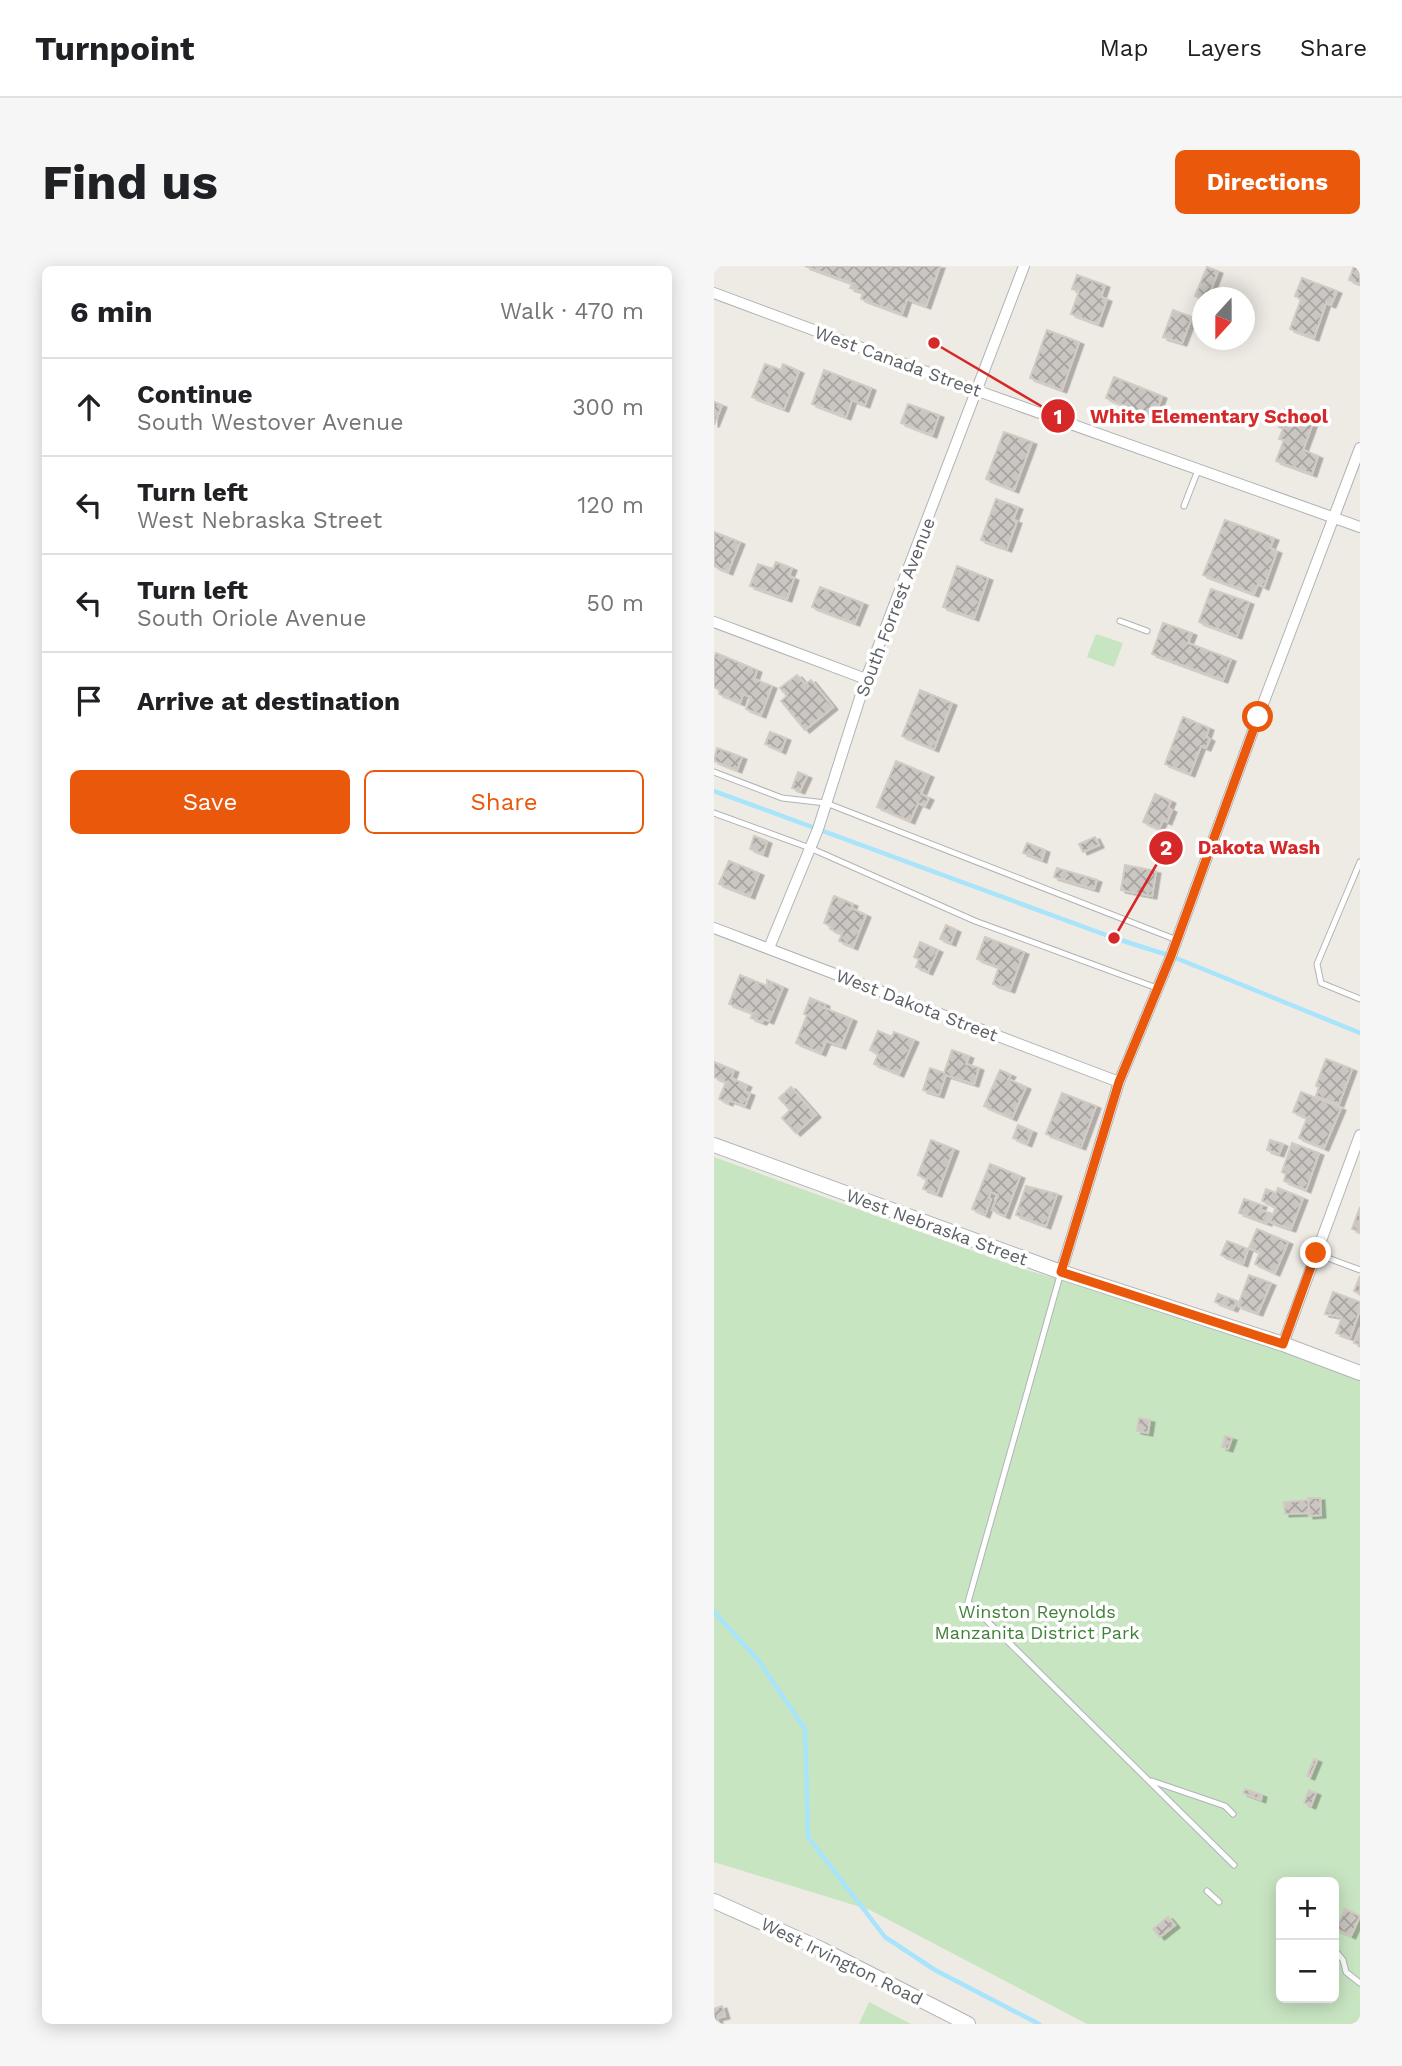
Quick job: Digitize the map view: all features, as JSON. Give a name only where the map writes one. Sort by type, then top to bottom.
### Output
[{"type":"street","name":"South Forrest Avenue","points":[[769,948],[810,848],[866,679],[1024,266]]},
{"type":"street","name":"West Canada Street","points":[[714,293],[978,391],[1360,527]]},
{"type":"street","points":[[1061,1272],[1119,1082],[1177,940],[1360,448]]},
{"type":"street","points":[[714,622],[866,679]]},
{"type":"street","name":"West Dakota Street","points":[[714,928],[1119,1082]]},
{"type":"street","points":[[1283,1344],[1316,1253],[1355,1160],[1360,1135]]},
{"type":"street","name":"West Nebraska Street","points":[[714,1145],[1061,1272],[1283,1344],[1360,1373]]},
{"type":"street","name":"West Irvington Road","points":[[714,1901],[821,1949],[968,2024]]},
{"type":"lane","points":[[1184,506],[1198,469]]},
{"type":"lane","points":[[1120,621],[1147,631]]},
{"type":"lane","points":[[714,772],[782,797],[826,803],[1177,940]]},
{"type":"lane","points":[[714,813],[810,848],[975,921],[1158,988]]},
{"type":"lane","points":[[1360,862],[1317,964],[1321,983],[1360,999]]},
{"type":"lane","points":[[1316,1253],[1360,1269]]},
{"type":"lane","points":[[1061,1272],[968,1602],[1234,1865]]},
{"type":"lane","points":[[1148,1780],[1225,1806],[1233,1814]]},
{"type":"lane","points":[[1207,1891],[1219,1902]]},
{"type":"lane","points":[[1339,1955],[1346,1972],[1360,1983]]},
{"type":"green space","points":[[1096,634],[1123,643],[1114,667],[1087,657]]},
{"type":"green space","name":"Winston Reynolds Manzanita District Park","points":[[714,1157],[1023,1269],[1140,1303],[1360,1381],[1360,2024],[1087,2024],[870,1910],[714,1862]]},
{"type":"green space","points":[[869,2002],[911,2024],[859,2024]]},
{"type":"building","points":[[805,266],[940,266],[926,306],[907,299],[902,314],[861,299],[863,292],[850,288],[852,283]]},
{"type":"building","points":[[1354,266],[1360,266],[1360,284],[1349,280]]},
{"type":"building","points":[[1207,267],[1218,271],[1212,287],[1199,287]]},
{"type":"building","points":[[1077,275],[1105,285],[1101,297],[1107,299],[1098,324],[1071,314],[1079,291],[1072,289]]},
{"type":"building","points":[[1302,278],[1337,291],[1331,305],[1326,303],[1314,338],[1290,329],[1301,299],[1295,296]]},
{"type":"building","points":[[1173,310],[1192,317],[1182,343],[1163,337]]},
{"type":"building","points":[[1047,330],[1079,342],[1062,390],[1030,378]]},
{"type":"building","points":[[765,364],[781,370],[783,364],[799,371],[784,409],[752,397]]},
{"type":"building","points":[[824,370],[871,388],[865,405],[852,400],[846,417],[812,404]]},
{"type":"building","points":[[1114,377],[1162,396],[1154,418],[1106,398]]},
{"type":"building","points":[[714,402],[722,405],[714,425]]},
{"type":"building","points":[[908,404],[939,415],[932,435],[901,423]]},
{"type":"building","points":[[1285,409],[1314,420],[1303,450],[1318,456],[1312,474],[1276,461],[1284,440],[1279,439],[1283,429],[1279,427]]},
{"type":"building","points":[[1004,432],[1032,442],[1014,490],[986,479]]},
{"type":"building","points":[[996,499],[1018,507],[1013,520],[1017,521],[1007,549],[981,540]]},
{"type":"building","points":[[1225,520],[1274,538],[1270,548],[1277,551],[1264,587],[1258,584],[1254,594],[1203,575]]},
{"type":"building","points":[[714,532],[740,542],[728,572],[714,566]]},
{"type":"building","points":[[776,562],[792,568],[789,576],[794,578],[787,599],[750,586],[758,564],[773,569]]},
{"type":"building","points":[[957,566],[988,578],[974,618],[943,607]]},
{"type":"building","points":[[820,587],[863,603],[855,623],[812,607]]},
{"type":"building","points":[[1211,589],[1249,602],[1237,636],[1199,622]]},
{"type":"building","points":[[1163,623],[1192,633],[1188,643],[1231,659],[1223,680],[1152,654]]},
{"type":"building","points":[[716,653],[757,670],[754,679],[772,686],[761,715],[746,709],[751,697],[743,694],[740,703],[719,694],[720,690],[714,687]]},
{"type":"building","points":[[797,675],[805,684],[811,680],[833,707],[805,730],[781,701],[787,696],[780,688]]},
{"type":"building","points":[[920,690],[952,703],[934,749],[902,736]]},
{"type":"building","points":[[1183,717],[1209,728],[1206,737],[1210,739],[1206,748],[1201,746],[1190,774],[1165,764]]},
{"type":"building","points":[[770,732],[786,738],[781,751],[765,744]]},
{"type":"building","points":[[717,748],[742,757],[737,770],[714,761]]},
{"type":"building","points":[[896,761],[929,775],[921,794],[929,798],[925,806],[918,803],[910,821],[877,807]]},
{"type":"building","points":[[798,772],[807,776],[800,791],[792,788]]},
{"type":"building","points":[[1155,794],[1171,801],[1168,808],[1172,810],[1167,822],[1163,820],[1159,829],[1143,822]]},
{"type":"building","points":[[754,836],[767,841],[763,854],[750,849]]},
{"type":"building","points":[[1095,837],[1099,845],[1083,852],[1079,844]]},
{"type":"building","points":[[1027,843],[1045,850],[1042,860],[1023,853]]},
{"type":"building","points":[[729,861],[759,873],[750,896],[719,884]]},
{"type":"building","points":[[1125,865],[1156,871],[1152,896],[1121,890]]},
{"type":"building","points":[[1057,868],[1097,880],[1094,889],[1054,877]]},
{"type":"building","points":[[834,896],[853,904],[851,908],[866,915],[853,947],[839,941],[842,934],[824,923]]},
{"type":"building","points":[[946,925],[956,930],[951,943],[940,939]]},
{"type":"building","points":[[985,937],[1024,952],[1010,990],[993,984],[999,967],[977,959]]},
{"type":"building","points":[[920,942],[938,950],[928,972],[916,967],[919,959],[914,957]]},
{"type":"building","points":[[740,975],[767,986],[767,980],[783,987],[769,1021],[764,1019],[762,1022],[751,1018],[753,1013],[729,1004]]},
{"type":"building","points":[[810,998],[825,1004],[824,1008],[852,1019],[841,1046],[826,1041],[821,1053],[796,1043],[807,1015],[804,1014]]},
{"type":"building","points":[[878,1031],[892,1037],[894,1032],[914,1040],[899,1074],[874,1064],[878,1054],[870,1050]]},
{"type":"building","points":[[952,1050],[969,1056],[966,1064],[979,1068],[974,1084],[946,1075],[939,1095],[923,1090],[930,1068],[944,1073]]},
{"type":"building","points":[[1326,1059],[1352,1069],[1339,1104],[1316,1096],[1319,1087],[1316,1086]]},
{"type":"building","points":[[714,1062],[734,1070],[731,1078],[747,1085],[744,1091],[750,1093],[745,1106],[719,1099],[726,1082],[714,1077]]},
{"type":"building","points":[[1000,1070],[1011,1075],[1008,1079],[1026,1087],[1012,1118],[984,1106]]},
{"type":"building","points":[[791,1087],[816,1115],[796,1133],[782,1118],[790,1110],[779,1098]]},
{"type":"building","points":[[1301,1092],[1341,1108],[1324,1148],[1299,1138],[1307,1118],[1293,1112]]},
{"type":"building","points":[[1062,1093],[1096,1106],[1081,1147],[1046,1134]]},
{"type":"building","points":[[1018,1125],[1032,1131],[1027,1144],[1013,1138]]},
{"type":"building","points":[[931,1140],[954,1149],[937,1194],[923,1189],[927,1179],[918,1175]]},
{"type":"building","points":[[1270,1140],[1283,1144],[1279,1154],[1267,1150]]},
{"type":"building","points":[[1292,1143],[1319,1153],[1306,1190],[1284,1181],[1286,1174],[1282,1172]]},
{"type":"building","points":[[990,1164],[1020,1176],[1005,1216],[992,1210],[998,1195],[991,1192],[985,1215],[972,1209]]},
{"type":"building","points":[[1026,1186],[1057,1194],[1046,1226],[1016,1215]]},
{"type":"building","points":[[1278,1188],[1303,1198],[1291,1229],[1270,1222],[1276,1207],[1262,1201],[1266,1189],[1276,1193]]},
{"type":"building","points":[[1244,1199],[1262,1205],[1260,1210],[1270,1213],[1267,1223],[1239,1213]]},
{"type":"building","points":[[1360,1207],[1360,1232],[1352,1229]]},
{"type":"building","points":[[1257,1229],[1288,1242],[1275,1273],[1255,1264],[1260,1252],[1249,1248]]},
{"type":"building","points":[[1227,1241],[1248,1249],[1243,1264],[1221,1255]]},
{"type":"building","points":[[1249,1275],[1271,1283],[1258,1313],[1238,1306]]},
{"type":"building","points":[[1360,1276],[1360,1294],[1354,1291]]},
{"type":"building","points":[[1333,1292],[1360,1302],[1350,1338],[1336,1333],[1342,1317],[1325,1314]]},
{"type":"building","points":[[1218,1294],[1237,1301],[1233,1309],[1215,1302]]},
{"type":"building","points":[[1360,1328],[1360,1345],[1354,1343]]},
{"type":"building","points":[[1139,1418],[1150,1420],[1148,1433],[1137,1431]]},
{"type":"building","points":[[1225,1436],[1232,1438],[1228,1449],[1222,1447]]},
{"type":"building","points":[[1308,1498],[1320,1498],[1321,1515],[1309,1516]]},
{"type":"building","points":[[1308,1500],[1309,1513],[1285,1514],[1284,1502]]},
{"type":"building","points":[[1314,1759],[1317,1760],[1310,1777],[1307,1776]]},
{"type":"building","points":[[1245,1789],[1262,1795],[1261,1800],[1243,1793]]},
{"type":"building","points":[[1309,1790],[1316,1793],[1311,1806],[1304,1803]]},
{"type":"building","points":[[1345,1909],[1360,1916],[1351,1936],[1339,1930],[1339,1922]]},
{"type":"building","points":[[1168,1917],[1175,1925],[1160,1937],[1153,1929]]},
{"type":"building","points":[[722,2006],[725,2016],[717,2018],[719,2024],[714,2024],[714,2009]]},
{"type":"waterway","points":[[714,791],[1114,938],[1171,956],[1360,1033]]},
{"type":"waterway","points":[[714,1612],[758,1660],[805,1729],[808,1837],[885,1937],[935,1970],[1039,2024]]},
{"type":"place","name":"White Elementary School","points":[[934,343]]},
{"type":"place","name":"Dakota Wash","points":[[1114,938]]},
{"type":"route","points":[[1258,717],[1171,956],[1119,1082],[1061,1272],[1283,1344],[1316,1253]]}]
